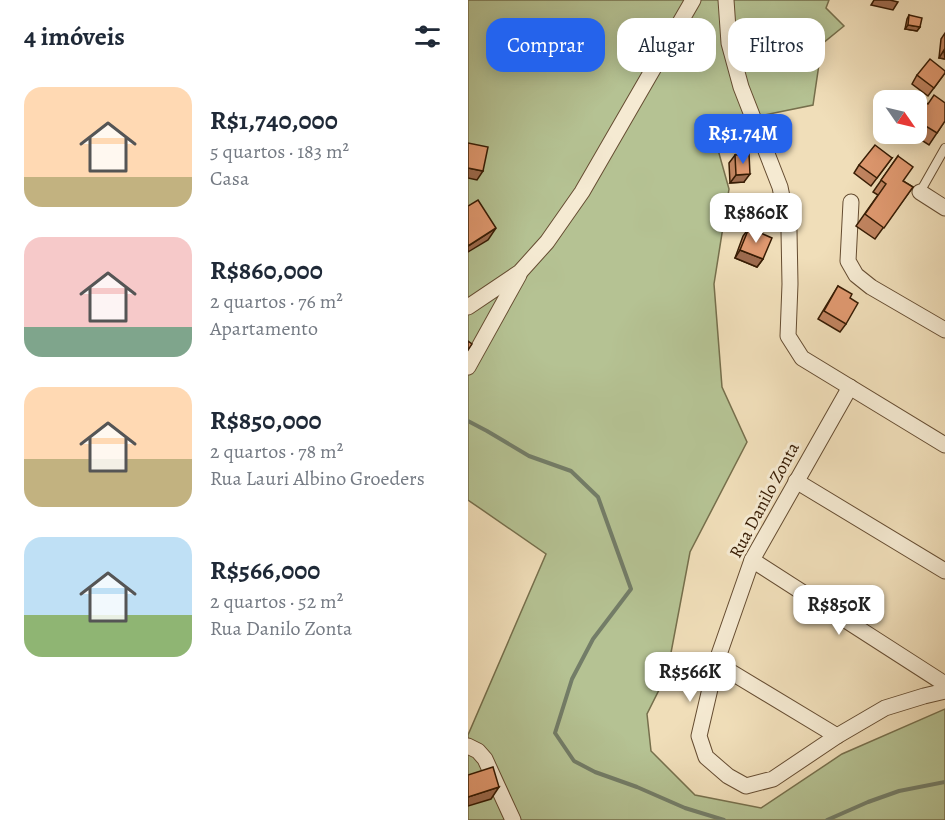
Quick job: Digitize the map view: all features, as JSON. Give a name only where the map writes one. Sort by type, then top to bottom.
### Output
[{"type":"street","points":[[468,367],[520,272],[547,242],[582,192],[693,0]]},
{"type":"street","points":[[726,0],[729,43],[741,87],[780,187],[787,220],[790,284],[788,336],[802,358],[945,445]]},
{"type":"street","points":[[920,192],[945,207]]},
{"type":"street","points":[[851,202],[848,261],[856,275],[871,287],[945,330]]},
{"type":"street","points":[[468,307],[520,272]]},
{"type":"street","name":"Rua Danilo Zonta","points":[[850,387],[752,560],[716,663],[699,736],[706,757],[729,776],[747,786],[773,779],[837,736],[885,708],[945,691]]},
{"type":"street","points":[[795,481],[945,571]]},
{"type":"street","points":[[752,560],[945,684]]},
{"type":"street","points":[[716,663],[837,736]]},
{"type":"street","points":[[468,746],[485,759],[513,820]]},
{"type":"lane","points":[[920,192],[945,148]]},
{"type":"green space","points":[[468,0],[829,0],[826,8],[844,26],[825,42],[825,18],[728,18],[728,72],[818,72],[813,105],[755,117],[713,132],[729,189],[714,284],[722,387],[747,442],[690,552],[667,674],[647,714],[651,751],[695,795],[761,808],[842,754],[945,709],[945,820],[468,820],[468,735],[546,554],[468,500]]},
{"type":"building","points":[[909,15],[922,18],[920,27],[908,25]]},
{"type":"building","points":[[930,59],[945,71],[934,88],[917,75]]},
{"type":"building","points":[[934,95],[945,103],[945,121],[937,133],[927,127],[928,104]]},
{"type":"building","points":[[468,143],[488,147],[483,171],[468,168]]},
{"type":"building","points":[[875,145],[892,158],[877,178],[859,165]]},
{"type":"building","points":[[749,154],[750,174],[736,175],[735,155]]},
{"type":"building","points":[[898,156],[913,167],[903,181],[913,187],[884,228],[865,214],[886,184],[881,180]]},
{"type":"building","points":[[478,200],[496,228],[468,246],[468,206]]},
{"type":"building","points":[[749,228],[772,238],[763,259],[740,250]]},
{"type":"building","points":[[838,286],[852,294],[850,298],[858,303],[846,324],[824,311]]},
{"type":"building","points":[[493,767],[499,787],[468,797],[468,775]]},
{"type":"waterway","points":[[468,421],[529,456],[571,471],[598,497],[631,589],[593,639],[572,679],[555,733],[574,761],[595,772],[685,808],[724,820]]},
{"type":"waterway","points":[[827,820],[899,791],[945,782]]}]
